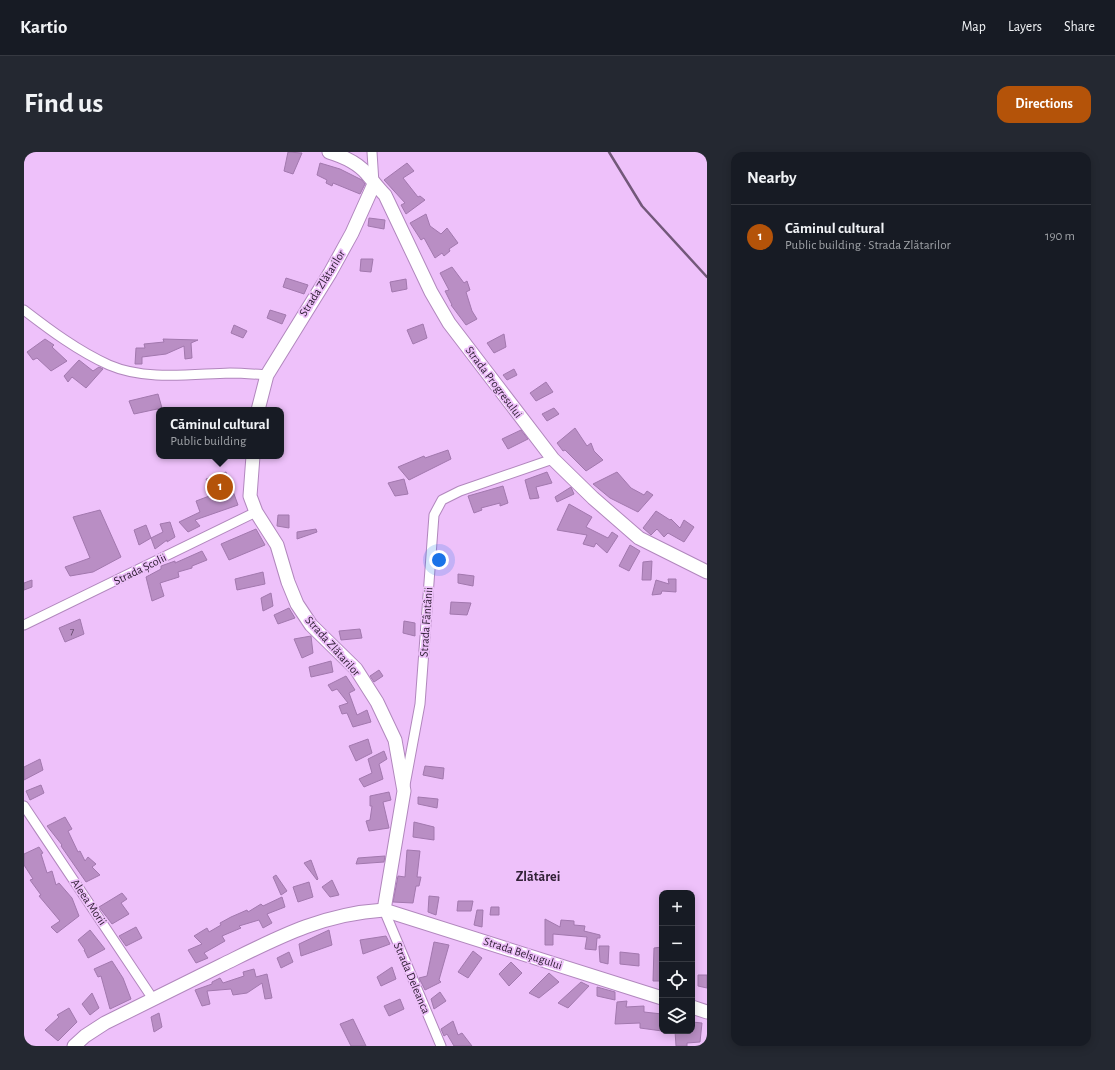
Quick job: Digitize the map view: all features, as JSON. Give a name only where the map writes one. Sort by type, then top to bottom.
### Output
[{"type":"street","name":"Strada Progresului","points":[[329,152],[358,166],[385,195],[431,292],[449,323],[553,459],[593,498],[639,538],[707,572]]},
{"type":"street","name":"Strada Zlătarilor","points":[[259,407],[267,374],[330,274],[352,233],[374,184],[372,152]]},
{"type":"street","points":[[24,310],[54,334],[110,365],[137,372],[172,376],[232,373],[267,374]]},
{"type":"street","name":"Strada Zlătarilor","points":[[253,459],[250,496],[256,512],[277,545],[288,582],[297,604],[311,625],[356,669],[377,702],[395,740],[404,791],[384,910]]},
{"type":"street","name":"Strada Fântânii","points":[[404,791],[420,704],[434,515],[442,500],[460,491],[553,459]]},
{"type":"street","name":"Strada Școlii","points":[[24,625],[256,512]]},
{"type":"street","name":"Aleea Morii","points":[[24,806],[153,999]]},
{"type":"street","points":[[74,1046],[85,1036],[105,1023],[297,928],[334,916],[362,911],[384,910]]},
{"type":"street","name":"Strada Belșugului","points":[[384,910],[659,997]]},
{"type":"street","name":"Strada Deleanca","points":[[384,910],[441,1046]]},
{"type":"street","points":[[695,1008],[707,1012]]},
{"type":"building","points":[[288,152],[302,153],[293,174],[284,171]]},
{"type":"building","points":[[320,163],[340,169],[362,180],[365,184],[360,194],[333,183],[332,186],[326,183],[327,180],[317,175]]},
{"type":"building","points":[[407,163],[414,171],[403,178],[418,197],[420,196],[425,200],[406,214],[401,205],[405,203],[384,180]]},
{"type":"building","points":[[426,214],[430,226],[441,234],[447,228],[458,243],[449,249],[450,251],[444,256],[442,253],[435,258],[424,238],[421,240],[410,223]]},
{"type":"building","points":[[369,218],[385,220],[384,229],[368,226]]},
{"type":"building","points":[[361,259],[373,259],[371,272],[360,271]]},
{"type":"building","points":[[452,267],[464,283],[467,281],[470,290],[466,292],[472,311],[477,319],[466,325],[451,305],[445,291],[449,290],[440,273]]},
{"type":"building","points":[[286,278],[308,285],[304,294],[283,287]]},
{"type":"building","points":[[406,279],[407,289],[392,292],[390,282]]},
{"type":"building","points":[[270,310],[286,315],[282,324],[267,318]]},
{"type":"building","points":[[423,324],[427,338],[413,344],[407,330]]},
{"type":"building","points":[[234,325],[247,331],[243,338],[231,333]]},
{"type":"building","points":[[504,334],[506,347],[494,353],[487,343]]},
{"type":"building","points":[[45,339],[54,345],[52,347],[67,361],[51,371],[37,358],[33,360],[27,352]]},
{"type":"building","points":[[163,339],[198,340],[191,343],[192,358],[185,359],[184,346],[166,354],[142,357],[142,364],[135,364],[136,348],[145,348],[144,344],[164,342]]},
{"type":"building","points":[[79,360],[93,371],[99,367],[103,369],[86,388],[72,377],[68,382],[64,376]]},
{"type":"building","points":[[514,369],[517,375],[507,380],[503,375]]},
{"type":"building","points":[[546,382],[553,392],[536,401],[530,393]]},
{"type":"building","points":[[158,394],[162,407],[156,407],[156,409],[134,414],[129,401]]},
{"type":"building","points":[[554,408],[559,414],[547,421],[542,414]]},
{"type":"building","points":[[575,428],[587,446],[591,443],[594,451],[603,460],[586,471],[565,450],[563,451],[557,443]]},
{"type":"building","points":[[521,430],[528,439],[508,449],[502,439]]},
{"type":"building","points":[[448,450],[451,459],[409,480],[398,467],[424,456],[425,458]]},
{"type":"building","points":[[226,472],[238,505],[195,520],[200,526],[188,532],[179,522],[200,512],[196,501],[212,495],[206,479]]},
{"type":"building","points":[[547,472],[552,483],[536,487],[539,498],[530,499],[525,480]]},
{"type":"building","points":[[617,472],[631,488],[644,495],[647,491],[653,495],[638,512],[610,498],[593,484]]},
{"type":"building","points":[[404,479],[408,494],[395,496],[388,483]]},
{"type":"building","points":[[503,486],[508,503],[500,506],[500,503],[481,508],[482,510],[474,513],[468,496]]},
{"type":"building","points":[[571,487],[574,494],[557,502],[555,497]]},
{"type":"building","points":[[569,504],[592,517],[586,527],[608,538],[612,532],[618,536],[607,553],[596,543],[594,547],[583,544],[587,535],[557,530]]},
{"type":"building","points":[[100,510],[121,557],[93,572],[70,576],[65,567],[90,558],[73,517]]},
{"type":"building","points":[[656,511],[670,520],[671,519],[680,528],[684,520],[694,527],[684,542],[668,533],[664,537],[657,529],[651,535],[643,528]]},
{"type":"building","points":[[278,515],[289,515],[289,528],[277,526]]},
{"type":"building","points":[[170,522],[175,537],[167,542],[167,540],[155,549],[151,538],[163,532],[160,524]]},
{"type":"building","points":[[146,525],[151,538],[139,545],[134,530]]},
{"type":"building","points":[[256,529],[265,545],[229,560],[221,544]]},
{"type":"building","points":[[316,529],[317,532],[297,539],[297,532]]},
{"type":"building","points":[[630,545],[640,551],[629,571],[619,566]]},
{"type":"building","points":[[202,551],[207,560],[192,566],[192,568],[178,572],[179,577],[160,583],[164,596],[152,601],[146,577],[161,569],[161,566],[175,561],[175,563]]},
{"type":"building","points":[[652,561],[651,580],[642,580],[643,562]]},
{"type":"building","points":[[263,572],[265,584],[237,590],[235,579]]},
{"type":"building","points":[[458,574],[474,576],[473,586],[458,583]]},
{"type":"building","points":[[668,579],[676,579],[676,592],[662,591],[661,594],[652,595],[656,580],[669,584]]},
{"type":"building","points":[[32,580],[32,587],[24,590],[24,583]]},
{"type":"building","points":[[271,593],[273,606],[263,611],[261,598]]},
{"type":"building","points":[[451,602],[471,603],[467,615],[450,614]]},
{"type":"building","points":[[289,608],[295,618],[278,624],[274,615]]},
{"type":"building","points":[[80,619],[84,634],[65,642],[59,628]]},
{"type":"building","points":[[404,621],[415,623],[415,636],[403,633]]},
{"type":"building","points":[[360,629],[362,638],[341,640],[339,631]]},
{"type":"building","points":[[311,636],[313,653],[302,658],[294,639]]},
{"type":"building","points":[[331,661],[333,672],[311,677],[309,667]]},
{"type":"building","points":[[379,670],[383,676],[374,682],[370,676]]},
{"type":"building","points":[[346,676],[355,690],[349,693],[357,715],[367,710],[371,722],[353,727],[347,713],[342,714],[339,706],[348,703],[337,689],[332,691],[328,685]]},
{"type":"building","points":[[368,739],[372,753],[356,761],[349,746]]},
{"type":"building","points":[[384,751],[387,759],[379,764],[383,779],[364,787],[359,779],[372,773],[368,759]]},
{"type":"building","points":[[40,759],[43,770],[24,780],[24,767]]},
{"type":"building","points":[[425,766],[444,768],[443,779],[423,775]]},
{"type":"building","points":[[41,785],[44,793],[30,800],[26,791]]},
{"type":"building","points":[[389,792],[391,800],[383,802],[389,828],[369,831],[366,821],[370,820],[372,806],[370,806],[370,796]]},
{"type":"building","points":[[418,797],[438,799],[437,808],[418,804]]},
{"type":"building","points":[[65,817],[72,829],[68,831],[78,852],[80,851],[85,861],[88,857],[96,864],[92,867],[100,875],[86,882],[61,846],[62,845],[47,826]]},
{"type":"building","points":[[414,822],[434,827],[434,840],[413,837]]},
{"type":"building","points":[[39,847],[43,853],[41,854],[47,873],[52,871],[56,885],[59,883],[72,898],[79,916],[57,933],[51,927],[60,921],[39,896],[41,895],[30,880],[33,879],[24,865],[24,854]]},
{"type":"building","points":[[407,850],[420,851],[417,877],[421,877],[419,886],[416,886],[413,903],[393,902],[398,876],[405,877]]},
{"type":"building","points":[[385,856],[384,862],[356,864],[358,858]]},
{"type":"building","points":[[311,860],[318,879],[317,880],[304,863]]},
{"type":"building","points":[[276,875],[287,891],[281,895],[273,877]]},
{"type":"building","points":[[332,880],[339,895],[330,897],[322,887]]},
{"type":"building","points":[[309,882],[313,897],[298,902],[293,887]]},
{"type":"building","points":[[122,893],[127,899],[121,903],[129,914],[112,924],[99,907]]},
{"type":"building","points":[[429,896],[439,897],[436,915],[428,912]]},
{"type":"building","points":[[282,897],[285,907],[267,914],[272,923],[263,928],[259,920],[239,926],[241,928],[222,936],[225,941],[204,953],[208,958],[196,963],[188,950],[202,944],[194,936],[207,928],[209,932],[221,925],[220,923],[231,917],[247,910],[248,912],[261,904],[263,906]]},
{"type":"building","points":[[458,901],[473,901],[471,911],[457,911]]},
{"type":"building","points":[[491,907],[499,907],[499,915],[490,915]]},
{"type":"building","points":[[477,910],[483,910],[482,927],[474,925]]},
{"type":"building","points":[[545,919],[560,927],[561,920],[574,921],[574,925],[585,926],[584,931],[600,935],[600,938],[597,938],[596,950],[585,949],[587,937],[553,934],[553,945],[545,945]]},
{"type":"building","points":[[136,927],[142,938],[126,946],[119,936]]},
{"type":"building","points":[[90,930],[105,949],[88,958],[85,950],[78,940]]},
{"type":"building","points":[[329,930],[332,945],[301,956],[299,944]]},
{"type":"building","points":[[386,936],[390,944],[363,954],[360,940]]},
{"type":"building","points":[[434,942],[449,945],[439,980],[441,982],[425,990],[419,978],[427,976]]},
{"type":"building","points":[[599,946],[609,946],[608,964],[600,962]]},
{"type":"building","points":[[659,947],[659,981],[653,981],[654,948]]},
{"type":"building","points":[[473,951],[482,958],[468,978],[458,972]]},
{"type":"building","points":[[289,952],[293,962],[281,968],[277,958]]},
{"type":"building","points":[[620,952],[639,954],[639,966],[620,964]]},
{"type":"building","points":[[112,961],[123,978],[131,999],[110,1009],[101,976],[98,977],[94,969]]},
{"type":"building","points":[[511,962],[522,973],[509,986],[499,974]]},
{"type":"building","points":[[392,967],[396,979],[381,986],[377,977]]},
{"type":"building","points":[[254,969],[256,977],[267,974],[272,998],[265,999],[262,983],[247,993],[233,995],[231,989],[207,991],[210,1004],[202,1006],[195,990],[212,984],[212,982],[220,978],[223,983],[244,976],[243,972]]},
{"type":"building","points":[[549,973],[559,982],[539,998],[529,993]]},
{"type":"building","points":[[698,975],[707,975],[707,988],[698,986]]},
{"type":"building","points":[[581,982],[589,986],[568,1008],[558,1003]]},
{"type":"building","points":[[597,987],[615,992],[615,1000],[597,996]]},
{"type":"building","points":[[440,992],[446,1001],[434,1009],[431,999]]},
{"type":"building","points":[[92,993],[99,1008],[90,1015],[82,1004]]},
{"type":"building","points":[[400,999],[404,1009],[389,1016],[384,1006]]},
{"type":"building","points":[[627,1001],[626,1007],[644,1006],[644,1012],[659,1014],[659,1031],[640,1028],[640,1023],[615,1024],[617,1002]]},
{"type":"building","points":[[69,1008],[77,1022],[58,1041],[45,1030],[59,1017],[57,1015]]},
{"type":"building","points":[[159,1013],[162,1027],[154,1032],[151,1017]]},
{"type":"building","points":[[353,1019],[366,1046],[351,1046],[340,1024]]},
{"type":"building","points":[[453,1021],[458,1035],[462,1033],[472,1046],[454,1046],[447,1034],[444,1036],[441,1029]]},
{"type":"building","points":[[695,1022],[702,1023],[700,1042],[687,1043],[687,1046],[676,1046],[675,1034],[695,1034]]},
{"type":"railway","points":[[609,152],[642,206],[707,277]]},
{"type":"place","name":"Căminul cultural","points":[[220,487]]},
{"type":"district","name":"Zlătărei","points":[[538,876]]}]
